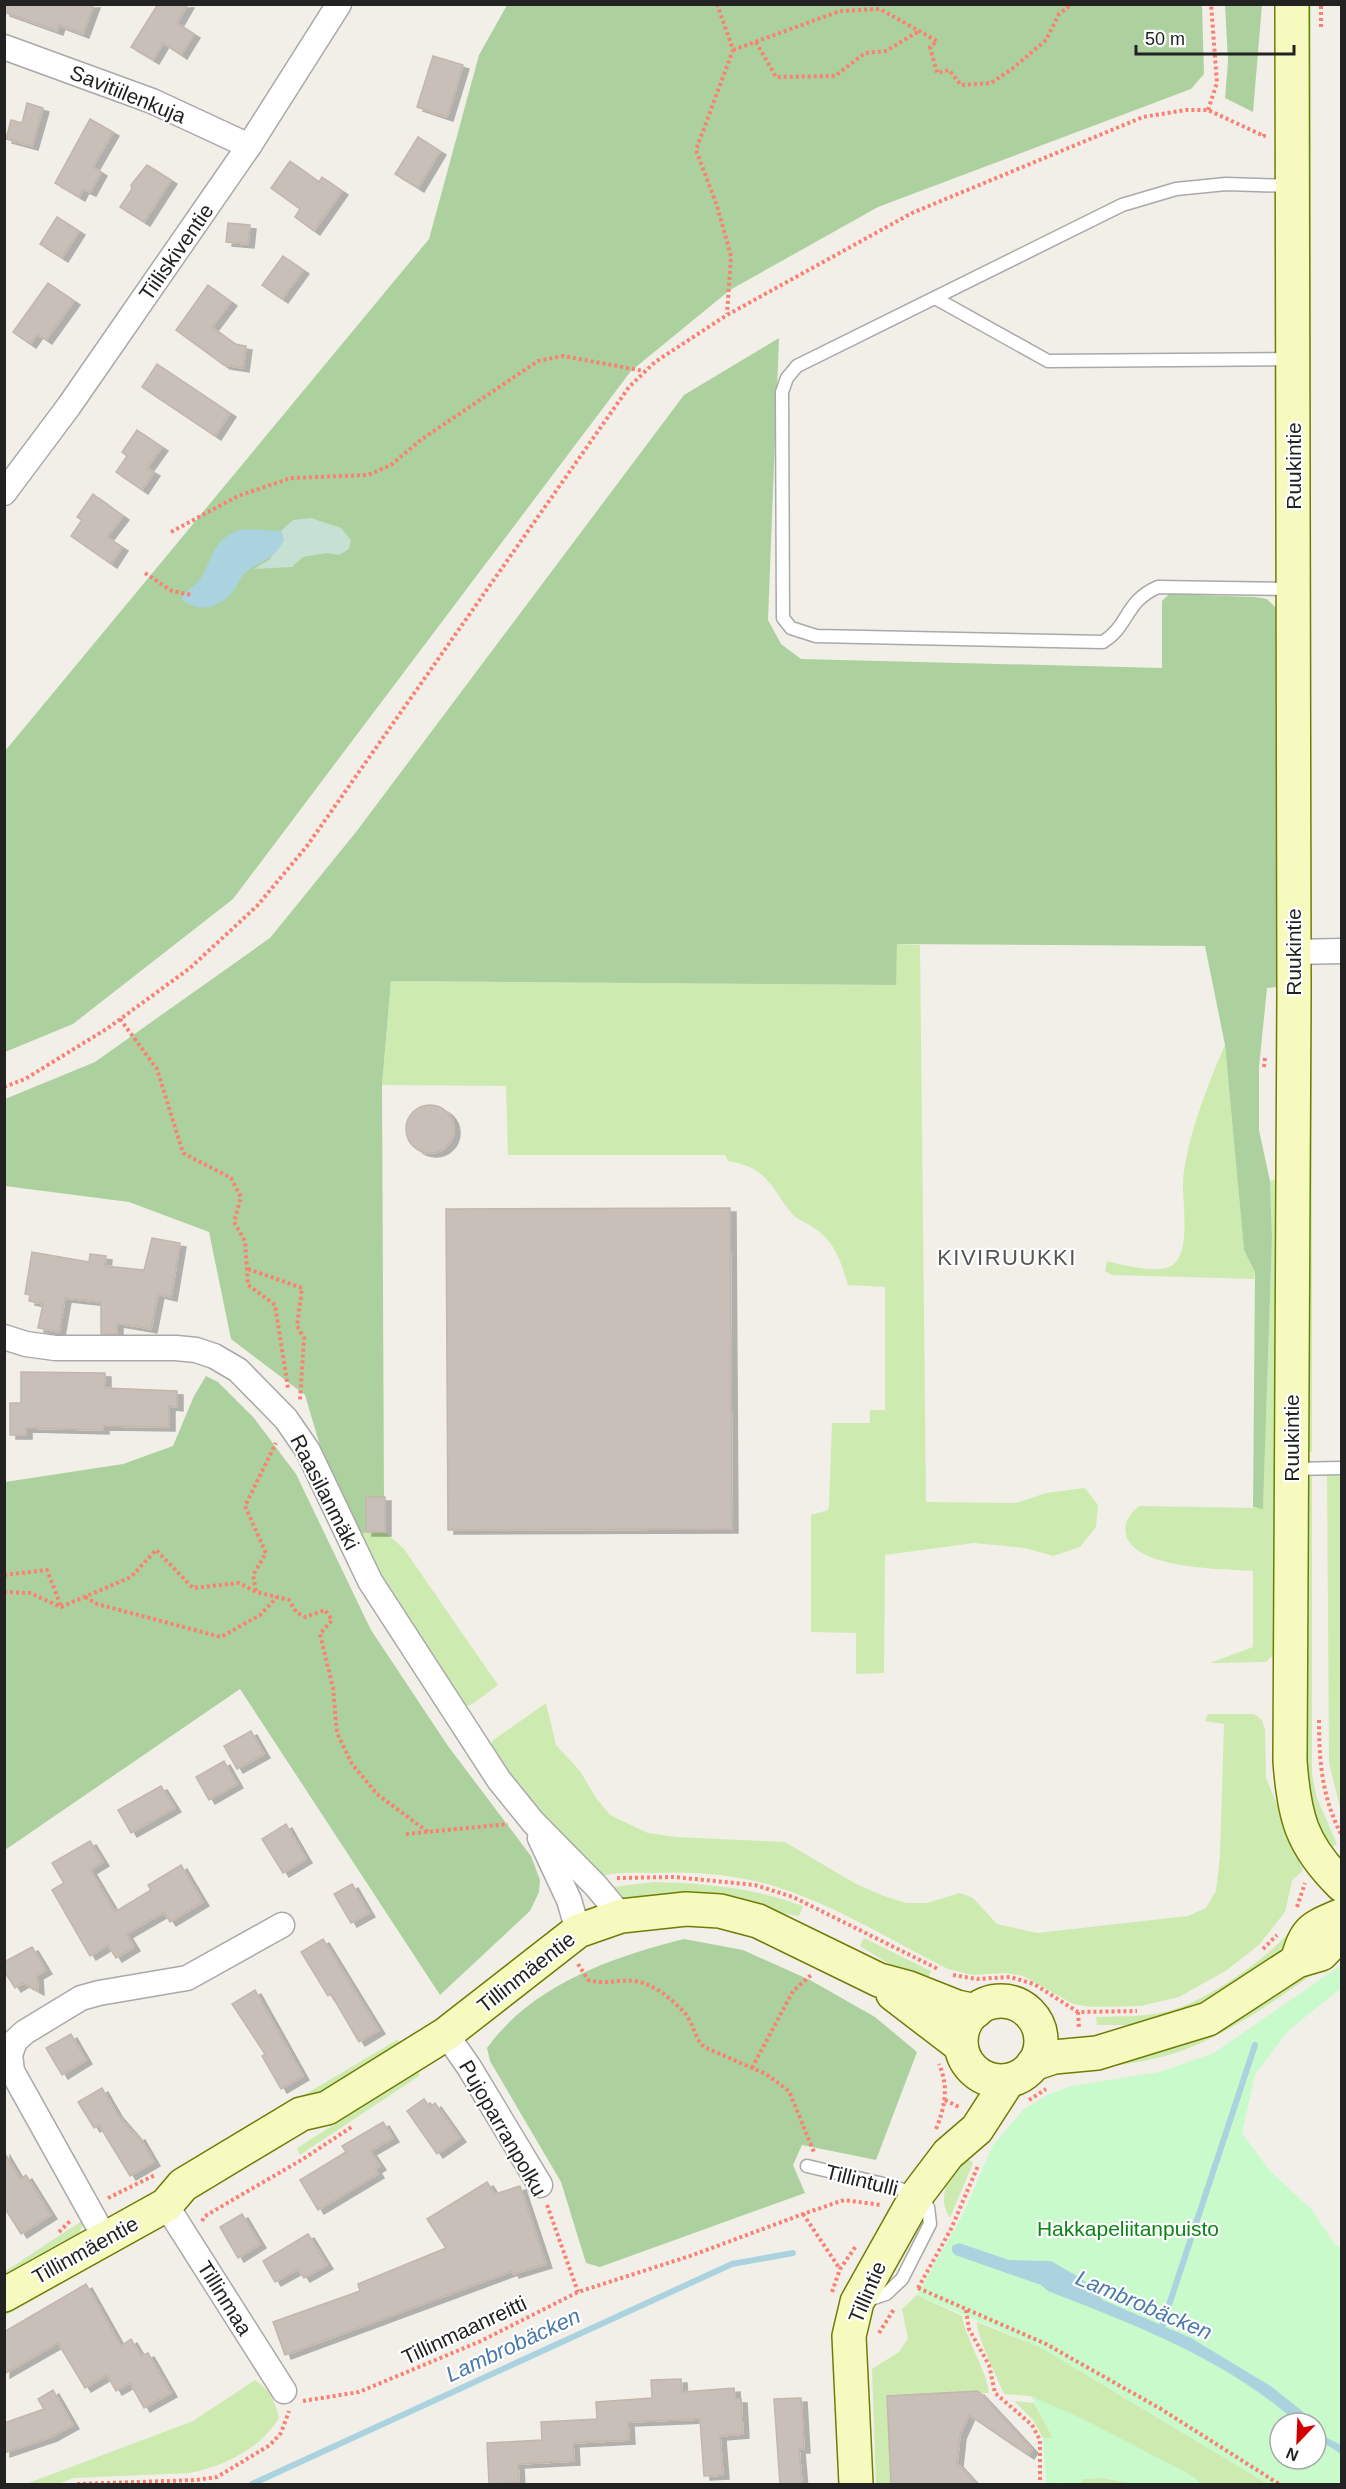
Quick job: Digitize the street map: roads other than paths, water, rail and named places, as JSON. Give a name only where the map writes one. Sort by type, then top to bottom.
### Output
[{"type":"street","name":"Tiiliskiventie","points":[[4,493],[69,405],[249,146],[339,4]]},
{"type":"street","name":"Ruukintie","points":[[1292,4],[1290,1761],[1298,1822],[1306,1842],[1332,1875]]},
{"type":"street","name":"Savitiilenkuja","points":[[4,47],[152,101],[249,146]]},
{"type":"street","points":[[1292,952],[1341,951]]},
{"type":"street","name":"Raasilanmäki","points":[[4,1337],[26,1344],[56,1348],[196,1350],[214,1356],[238,1370],[286,1419],[308,1451],[370,1581],[499,1780],[569,1900],[577,1946]]},
{"type":"street","name":"Raasilanmäki","points":[[524,1823],[596,1886],[621,1916]]},
{"type":"street","name":"Tillinmäentie","points":[[4,2295],[166,2205],[195,2201],[312,2132],[327,2108],[446,2034],[621,1916],[686,1909],[720,1911],[776,1929],[879,1980],[909,1988],[957,2007],[976,2010]]},
{"type":"street","points":[[1297,1961],[1304,1936],[1314,1928],[1341,1916]]},
{"type":"street","points":[[105,2238],[89,2208],[12,2090],[10,2055],[15,2041],[25,2032],[59,2011],[99,1993],[187,1978],[282,1925]]},
{"type":"street","points":[[1020,2072],[1041,2044],[1036,2023],[1030,2014],[1014,2004],[994,2002],[976,2010],[964,2026],[966,2057],[988,2079],[1020,2072],[1054,2057],[1097,2053],[1208,2019],[1297,1961],[1321,1954],[1341,1932]]},
{"type":"street","name":"Tillinmäentie","points":[[879,1980],[902,2004],[943,2030],[966,2057]]},
{"type":"street","points":[[1036,2023],[1059,2032],[1093,2033],[1132,2041]]},
{"type":"street","name":"Pujoparranpolku","points":[[446,2034],[469,2067],[540,2185]]},
{"type":"street","name":"Tillintie","points":[[948,2154],[972,2085],[966,2057]]},
{"type":"street","name":"Tillintie","points":[[856,2484],[849,2346],[852,2318],[857,2302],[917,2195],[948,2154],[977,2129],[1020,2072]]},
{"type":"street","name":"Tillinmaa","points":[[166,2205],[292,2399]]},
{"type":"lane","points":[[1292,186],[1226,184],[1176,189],[1122,206],[797,366],[787,378],[782,392],[783,618],[791,628],[816,636],[1103,642],[1117,634],[1131,606],[1146,592],[1158,587],[1293,589]]},
{"type":"lane","points":[[935,298],[1048,361],[1293,359]]},
{"type":"lane","points":[[1290,1469],[1341,1468]]},
{"type":"lane","name":"Tillintulli","points":[[807,2166],[892,2186],[917,2195]]},
{"type":"water","points":[[243,529],[281,531],[284,540],[275,553],[243,575],[225,600],[203,608],[195,607],[181,599],[201,578],[220,542],[225,537]]},
{"type":"water","points":[[959,2243],[1009,2260],[1051,2261],[1082,2279],[1103,2300],[1191,2338],[1272,2387],[1302,2411],[1282,2411],[1241,2381],[1179,2346],[1048,2291],[1041,2285],[955,2255],[952,2246]]},
{"type":"water","points":[[1328,2438],[1341,2445],[1341,2454],[1328,2446]]},
{"type":"waterway","points":[[1161,2329],[1255,2045]]},
{"type":"waterway","name":"Lambrobäcken","points":[[252,2484],[732,2264],[793,2253]]},
{"type":"district","name":"KIVIRUUKKI","points":[[1007,1257]]},
{"type":"park label","name":"Hakkapeliitanpuisto","points":[[1128,2228]]}]
